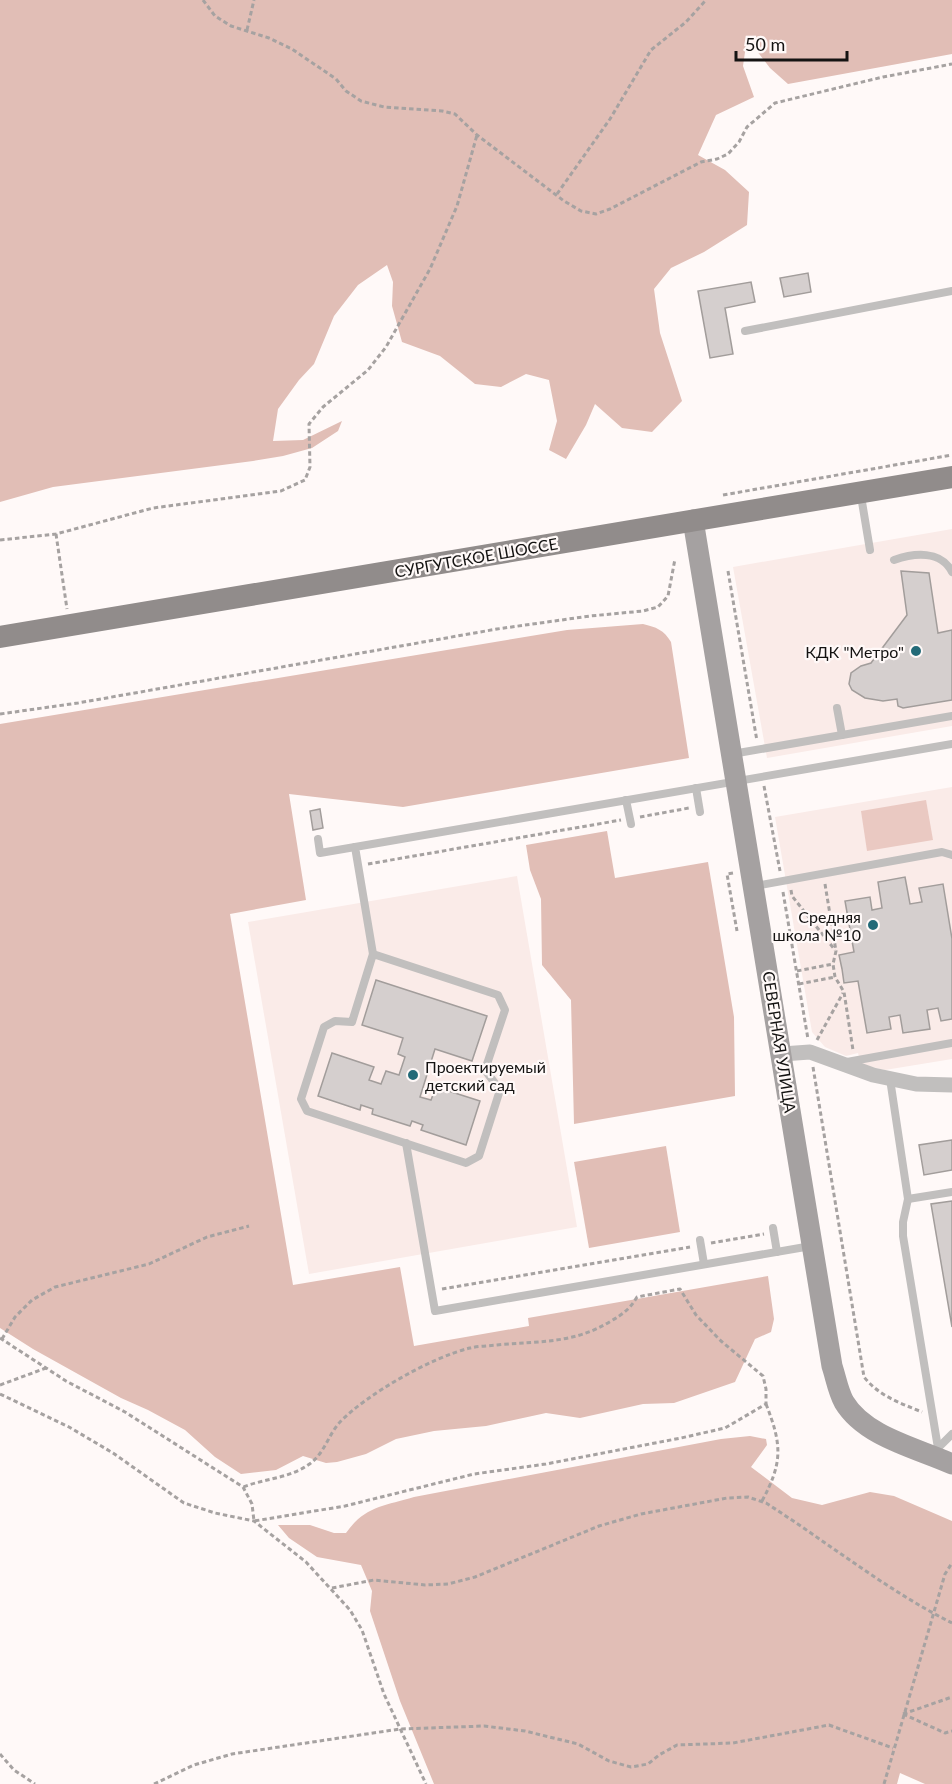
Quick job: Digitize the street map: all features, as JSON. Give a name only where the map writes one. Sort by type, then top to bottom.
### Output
[{"type":"main road","name":"СУРГУТСКОЕ ШОССЕ","points":[[0,637],[952,477]]},
{"type":"street","name":"СЕВЕРНАЯ УЛИЦА","points":[[693,520],[832,1366],[844,1402],[856,1416],[873,1429],[942,1456]]},
{"type":"street","points":[[782,1054],[810,1052],[857,1070],[890,1079],[916,1084],[952,1085]]},
{"type":"lane","points":[[745,331],[952,291]]},
{"type":"lane","points":[[860,493],[870,550]]},
{"type":"lane","points":[[894,560],[918,555],[931,556],[942,560],[952,572]]},
{"type":"lane","points":[[837,708],[842,735]]},
{"type":"lane","points":[[731,754],[952,716]]},
{"type":"lane","points":[[318,839],[320,853],[952,744]]},
{"type":"lane","points":[[696,788],[699,809]]},
{"type":"lane","points":[[626,800],[630,821]]},
{"type":"lane","points":[[355,847],[373,954],[352,1022],[335,1021],[324,1028],[301,1098],[307,1111],[466,1163],[479,1156],[500,1090],[485,1070],[505,1010],[498,995],[373,954]]},
{"type":"lane","points":[[753,886],[942,852],[952,855]]},
{"type":"lane","points":[[840,1063],[952,1043]]},
{"type":"lane","points":[[890,1079],[908,1198],[903,1222],[903,1236],[933,1418],[942,1456]]},
{"type":"lane","points":[[406,1143],[435,1311],[813,1245]]},
{"type":"lane","points":[[908,1198],[952,1192]]},
{"type":"lane","points":[[773,1230],[777,1252]]},
{"type":"lane","points":[[701,1242],[704,1264]]},
{"type":"lane","points":[[942,1456],[952,1434]]},
{"type":"path","points":[[203,0],[215,16],[231,26],[269,38],[292,50],[336,79],[346,92],[361,101],[384,107],[455,114],[477,135],[564,201],[581,211],[596,214],[701,162],[728,154],[739,142],[747,127],[775,103],[873,79],[952,64]]},
{"type":"path","points":[[246,31],[254,0]]},
{"type":"path","points":[[557,194],[610,118],[651,50],[686,22],[706,0]]},
{"type":"path","points":[[0,540],[56,534],[153,508],[281,491],[306,480],[310,467],[309,424],[323,407],[368,370],[386,347],[430,269],[457,206],[477,135]]},
{"type":"path","points":[[56,534],[70,625]]},
{"type":"path","points":[[0,714],[90,701],[497,630],[590,616],[643,611],[658,607],[668,596],[675,559]]},
{"type":"path","points":[[728,571],[758,750]]},
{"type":"path","points":[[763,776],[786,880],[799,984],[864,1377],[872,1387],[885,1396],[933,1418]]},
{"type":"path","points":[[358,864],[699,809]]},
{"type":"path","points":[[823,873],[836,951],[833,964],[835,977],[844,992],[855,1060]]},
{"type":"path","points":[[786,880],[792,896],[836,951]]},
{"type":"path","points":[[797,971],[833,964]]},
{"type":"path","points":[[799,984],[835,977]]},
{"type":"path","points":[[810,1052],[844,992]]},
{"type":"path","points":[[249,1226],[207,1237],[149,1264],[56,1287],[32,1300],[15,1317],[1,1338],[66,1382],[125,1412],[243,1487],[252,1504],[254,1521],[306,1562],[350,1610],[362,1630],[384,1694],[426,1784]]},
{"type":"path","points":[[432,1291],[773,1230]]},
{"type":"path","points":[[243,1487],[264,1479],[292,1474],[309,1465],[321,1453],[338,1425],[350,1413],[378,1392],[433,1361],[470,1347],[571,1339],[602,1326],[629,1310],[637,1297],[680,1289],[696,1315],[721,1341],[762,1376],[766,1389],[766,1404],[778,1437],[775,1477],[762,1501]]},
{"type":"path","points":[[0,1385],[46,1368]]},
{"type":"path","points":[[0,1394],[69,1427],[113,1453],[184,1503],[215,1514],[254,1521],[345,1506],[474,1474],[546,1464],[725,1428],[766,1404]]},
{"type":"path","points":[[332,1588],[374,1580],[425,1585],[448,1584],[475,1577],[599,1526],[641,1514],[727,1498],[748,1497],[762,1501],[933,1614],[952,1623]]},
{"type":"path","points":[[884,1784],[945,1574],[952,1563]]},
{"type":"path","points":[[903,1714],[952,1697]]},
{"type":"path","points":[[903,1714],[945,1733],[952,1731]]},
{"type":"path","points":[[154,1784],[194,1765],[232,1754],[400,1729],[483,1726],[525,1731],[578,1743],[609,1761],[631,1767],[648,1764],[677,1745],[733,1743],[829,1725],[893,1748]]},
{"type":"path","points":[[0,1754],[14,1770],[35,1784]]},
{"type":"shaded area","points":[[0,0],[952,0],[952,54],[788,84],[770,68],[747,38],[743,66],[754,97],[716,115],[698,155],[725,170],[749,192],[747,225],[704,252],[671,268],[654,289],[660,333],[682,401],[652,432],[622,428],[595,404],[586,425],[566,459],[549,450],[557,421],[549,380],[526,374],[501,387],[475,384],[440,356],[402,342],[392,306],[393,282],[387,265],[358,285],[334,316],[314,364],[278,409],[273,441],[303,440],[342,421],[338,431],[312,448],[253,461],[53,487],[0,502]]},
{"type":"shaded area","points":[[952,529],[952,726],[767,758],[733,567]]},
{"type":"shaded area","points":[[643,624],[659,630],[671,642],[689,758],[403,807],[289,794],[306,900],[230,914],[293,1285],[400,1267],[414,1346],[529,1326],[528,1318],[768,1276],[774,1319],[771,1332],[755,1339],[735,1382],[674,1403],[643,1404],[580,1418],[546,1413],[486,1426],[434,1431],[396,1439],[366,1454],[337,1462],[326,1463],[303,1456],[276,1470],[241,1474],[215,1457],[185,1430],[121,1398],[0,1328],[0,724],[567,630]]},
{"type":"shaded area","name":"Средняя школа №10","points":[[952,787],[952,1059],[885,1070],[861,1065],[858,1053],[846,1056],[825,1047],[812,1032],[775,817]]},
{"type":"shaded area","points":[[926,800],[933,840],[867,851],[861,811]]},
{"type":"shaded area","points":[[607,831],[615,878],[708,862],[734,1017],[735,1096],[574,1124],[571,1000],[542,965],[541,899],[530,870],[526,845]]},
{"type":"shaded area","name":"Проектируемый детский сад","points":[[517,876],[577,1227],[309,1274],[248,922]]},
{"type":"shaded area","points":[[666,1146],[680,1232],[589,1248],[574,1162]]},
{"type":"shaded area","points":[[750,1436],[766,1439],[767,1445],[751,1467],[792,1498],[822,1505],[870,1492],[894,1496],[952,1521],[952,1784],[925,1784],[900,1773],[897,1784],[434,1784],[400,1701],[370,1611],[372,1591],[361,1565],[317,1557],[289,1538],[278,1525],[310,1525],[334,1533],[346,1533],[360,1517],[368,1512],[414,1497],[721,1439]]},
{"type":"building","points":[[808,273],[811,292],[784,297],[780,278]]},
{"type":"building","points":[[751,282],[755,302],[725,308],[733,354],[710,358],[698,291]]},
{"type":"building","name":"КДК \"Метро\"","points":[[901,571],[929,573],[938,633],[952,630],[952,700],[903,708],[898,706],[897,699],[883,701],[865,698],[852,690],[849,684],[851,673],[871,663],[907,615]]},
{"type":"building","points":[[320,809],[323,828],[313,830],[310,811]]},
{"type":"building","points":[[905,877],[910,904],[922,902],[919,888],[943,884],[952,939],[952,1019],[941,1021],[938,1008],[927,1010],[930,1029],[903,1033],[900,1015],[889,1017],[891,1029],[867,1033],[858,981],[844,983],[839,955],[854,952],[845,901],[870,897],[872,910],[882,908],[878,882]]},
{"type":"building","points":[[376,980],[487,1016],[472,1061],[435,1049],[420,1097],[431,1100],[436,1087],[480,1101],[466,1145],[421,1130],[423,1125],[412,1121],[410,1126],[372,1114],[373,1109],[361,1105],[360,1110],[318,1096],[332,1053],[374,1067],[369,1080],[381,1084],[386,1071],[399,1075],[405,1057],[398,1054],[403,1038],[362,1025]]},
{"type":"building","points":[[952,1140],[952,1170],[924,1175],[919,1145]]},
{"type":"building","points":[[952,1201],[952,1327],[931,1204]]},
{"type":"place","name":"КДК \"Метро\"","points":[[916,651]]},
{"type":"place","name":"Средняя школа №10","points":[[873,925]]},
{"type":"place","name":"Проектируемый детский сад","points":[[413,1075]]}]
